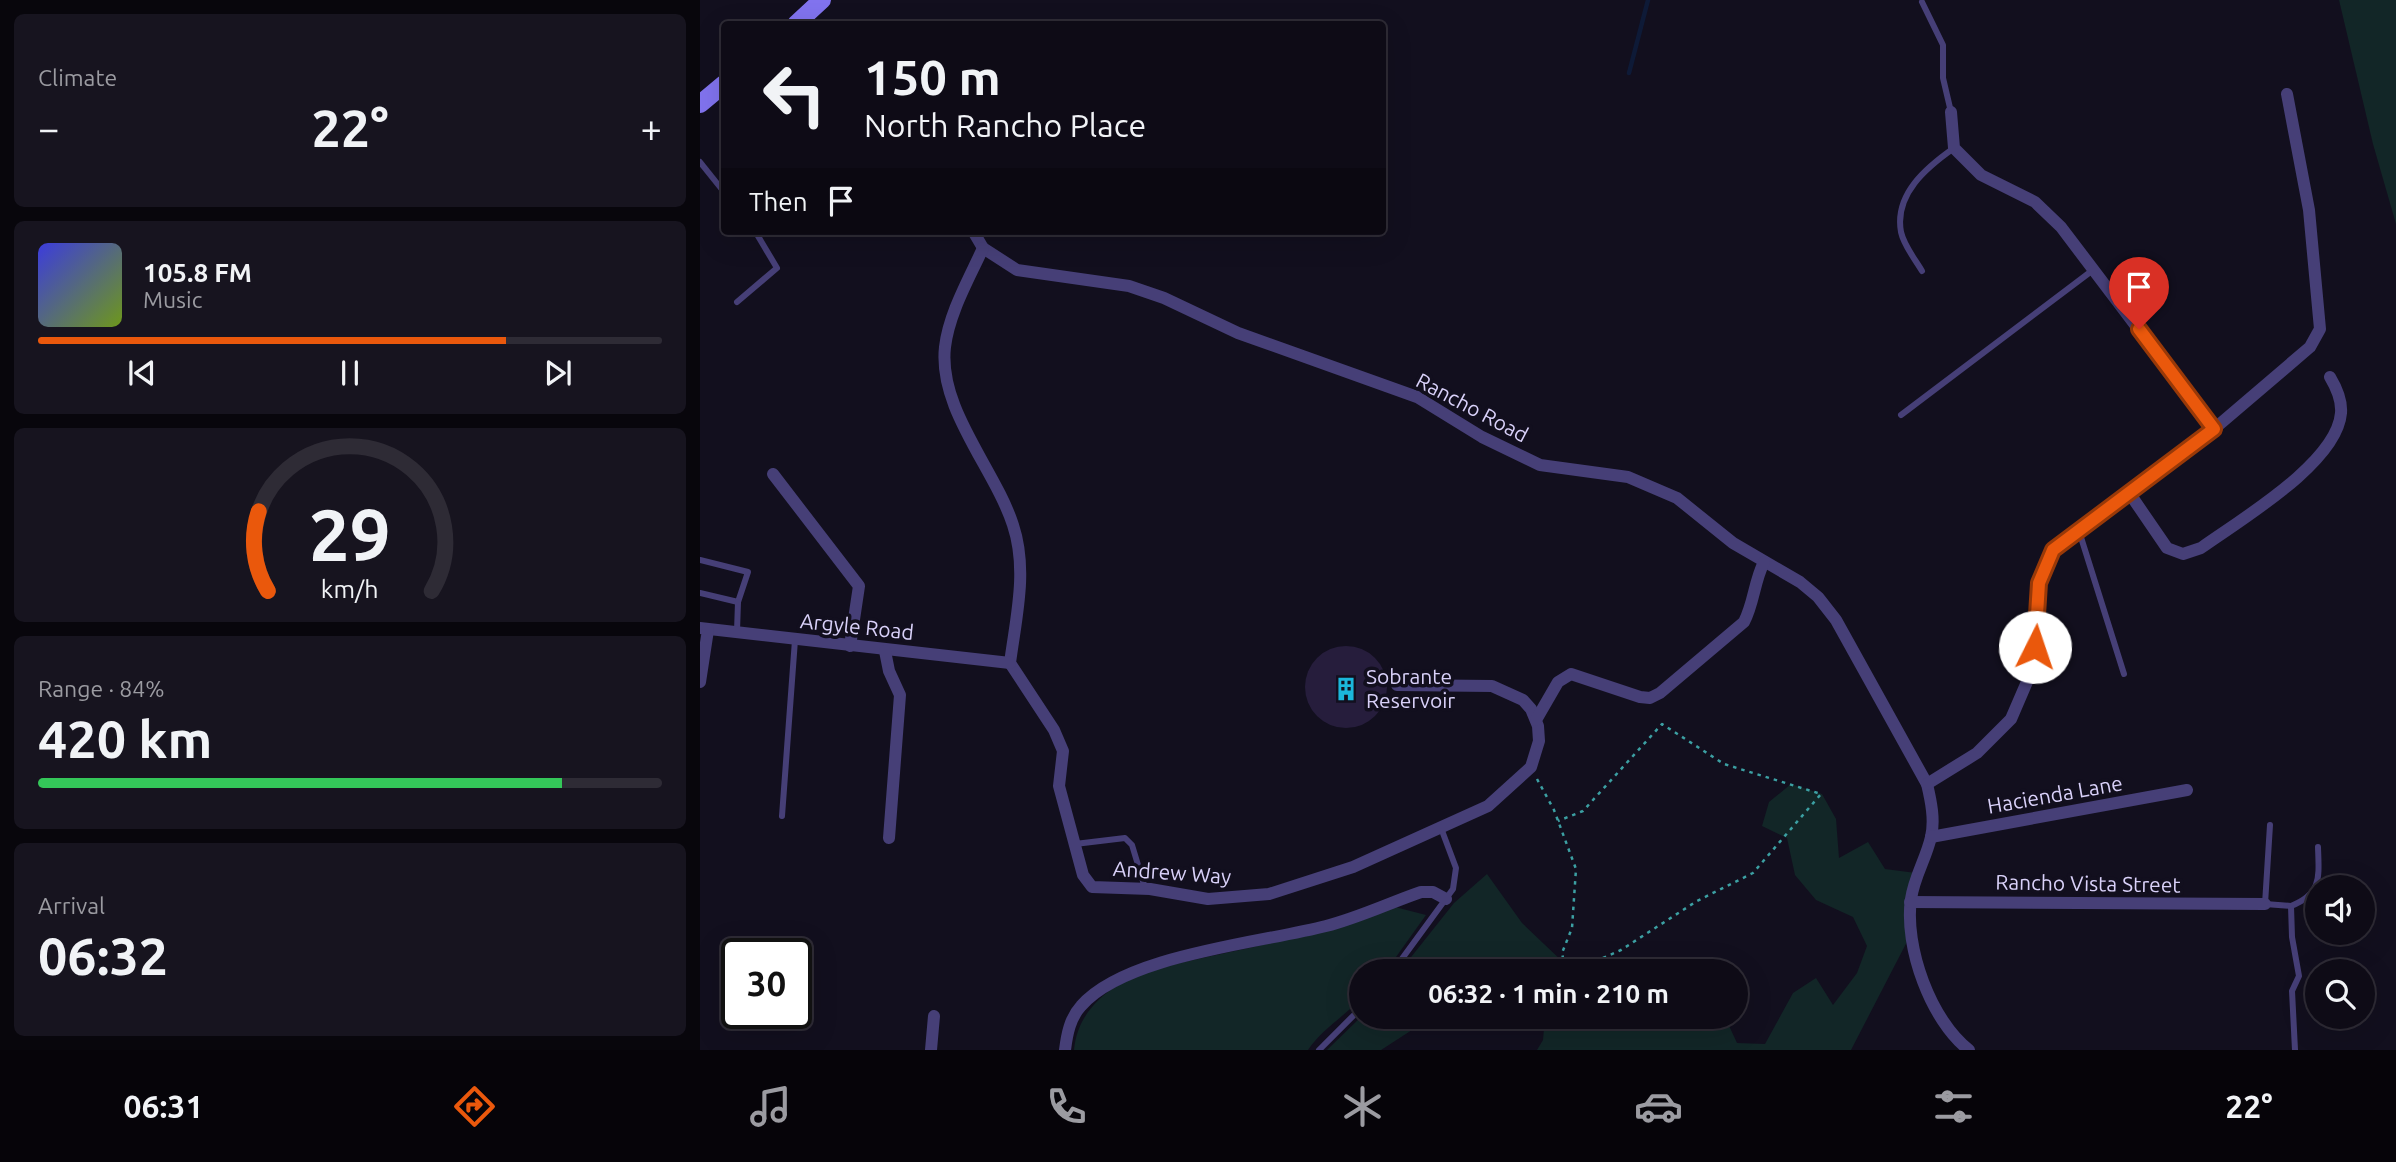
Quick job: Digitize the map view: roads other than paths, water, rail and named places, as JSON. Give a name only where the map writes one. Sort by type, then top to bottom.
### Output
[{"type":"main road","points":[[799,21],[822,0]]},
{"type":"main road","points":[[700,104],[721,86]]},
{"type":"street","points":[[1969,1050],[1941,1022],[1927,992],[1911,934],[1910,902],[1916,873],[1931,837],[1933,808],[1927,784],[1978,752],[2011,719],[2033,668],[2039,583],[2053,550],[2214,429],[2310,348],[2320,329],[2309,210],[2287,94]]},
{"type":"street","points":[[1951,112],[1954,148],[1981,175],[2035,202],[2061,228],[2214,429]]},
{"type":"street","name":"Rancho Road","points":[[975,235],[983,248],[1017,270],[1129,286],[1164,298],[1238,333],[1417,397],[1482,437],[1540,465],[1628,477],[1677,498],[1733,543],[1800,582],[1836,620],[1927,784]]},
{"type":"street","points":[[983,248],[957,307],[944,350],[949,384],[961,423],[996,486],[1013,525],[1020,558],[1020,588],[1010,663]]},
{"type":"street","points":[[2130,494],[2167,548],[2183,554],[2201,548],[2310,467],[2331,443],[2341,413],[2337,389],[2330,377]]},
{"type":"street","points":[[773,474],[859,586],[850,646]]},
{"type":"street","points":[[1397,685],[1492,686],[1523,700],[1536,720],[1558,682],[1571,674],[1640,698],[1650,698],[1660,693],[1744,622],[1751,608],[1754,582],[1764,562]]},
{"type":"street","points":[[700,682],[704,629]]},
{"type":"street","name":"Argyle Road","points":[[704,629],[1010,663]]},
{"type":"street","points":[[885,651],[889,671],[900,695],[889,838]]},
{"type":"street","name":"Andrew Way","points":[[1010,663],[1054,730],[1063,751],[1059,786],[1073,845],[1083,875],[1092,887],[1145,888],[1208,899],[1269,894],[1353,867],[1488,806],[1531,767],[1539,741],[1536,720]]},
{"type":"street","name":"Hacienda Lane","points":[[1931,837],[2187,790]]},
{"type":"street","points":[[1065,1050],[1067,1035],[1080,1006],[1117,978],[1191,955],[1328,925],[1421,892],[1433,892],[1446,899]]},
{"type":"street","name":"Rancho Vista Street","points":[[1910,902],[2265,904]]},
{"type":"street","points":[[931,1050],[934,1016]]},
{"type":"lane","points":[[1922,2],[1943,45],[1943,78],[1951,112]]},
{"type":"lane","points":[[1922,271],[1901,231],[1903,207],[1913,183],[1954,148]]},
{"type":"lane","points":[[700,162],[721,188]]},
{"type":"lane","points":[[737,302],[777,268],[757,235]]},
{"type":"lane","points":[[1900,415],[2094,269]]},
{"type":"lane","points":[[2078,530],[2124,674]]},
{"type":"lane","points":[[700,560],[748,572],[738,602],[736,633]]},
{"type":"lane","points":[[700,593],[738,602]]},
{"type":"lane","points":[[782,816],[795,640]]},
{"type":"lane","points":[[2270,825],[2265,904],[2291,906],[2309,899],[2316,886],[2318,847]]},
{"type":"lane","points":[[1402,959],[1453,889],[1456,868],[1441,828]]},
{"type":"lane","points":[[1073,845],[1097,839],[1125,838],[1132,845],[1145,888]]},
{"type":"lane","points":[[2291,906],[2292,937],[2299,976],[2292,991],[2295,1050]]},
{"type":"lane","points":[[1319,1050],[1349,1020]]},
{"type":"waterway","points":[[1629,73],[1648,0]]},
{"type":"place","name":"Sobrante Reservoir","points":[[1346,689]]}]
